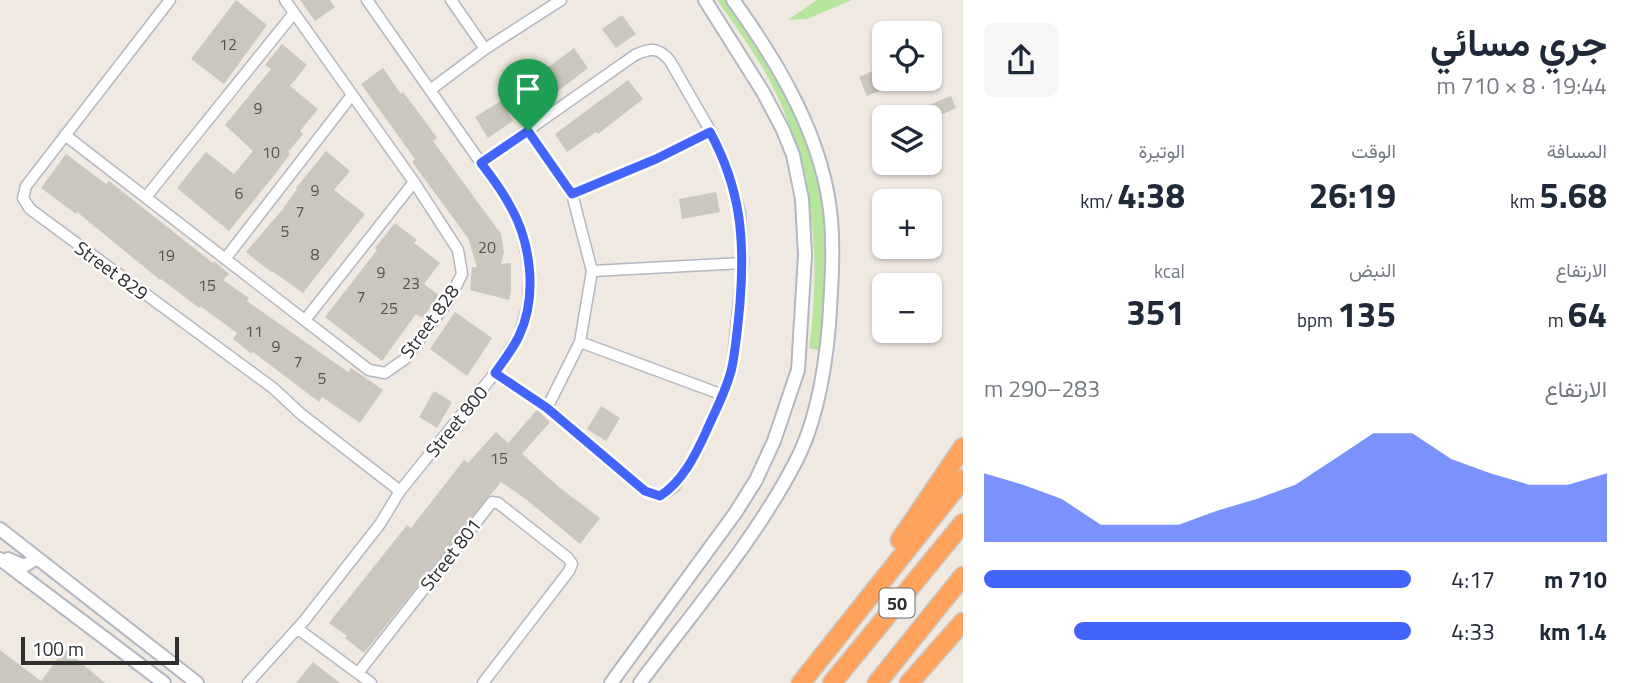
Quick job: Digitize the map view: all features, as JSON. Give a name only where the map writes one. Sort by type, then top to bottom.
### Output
[{"type":"highway","points":[[827,648],[963,447]]},
{"type":"highway","points":[[801,683],[963,479]]},
{"type":"highway","name":"50","points":[[832,683],[963,523]]},
{"type":"highway","name":"50","points":[[877,683],[963,576]]},
{"type":"highway","points":[[909,683],[963,622]]},
{"type":"street","name":"Street 829","points":[[170,0],[26,186],[23,198],[30,209],[272,388],[400,491]]},
{"type":"street","name":"Street 828","points":[[65,135],[369,370],[385,373],[405,359],[449,300],[462,274],[458,250],[414,182],[285,0]]},
{"type":"street","name":"Street 800","points":[[248,683],[256,679],[298,629],[380,524],[400,491],[495,373],[519,336],[528,305],[530,273],[522,231],[509,203],[367,0]]},
{"type":"street","points":[[451,0],[485,49]]},
{"type":"street","points":[[430,90],[485,49],[561,0]]},
{"type":"street","points":[[611,683],[736,512],[756,480],[774,440],[798,370],[806,255],[802,199],[793,155],[763,92],[705,0]]},
{"type":"street","points":[[640,683],[726,569],[790,472],[811,422],[825,362],[832,280],[831,218],[817,154],[787,82],[733,0]]},
{"type":"street","points":[[146,197],[294,13]]},
{"type":"street","points":[[481,163],[635,55],[650,49],[663,53],[670,61],[710,132],[727,168],[740,213],[743,263],[732,369],[697,451],[674,487],[660,496],[645,491],[547,408],[495,373]]},
{"type":"street","points":[[225,259],[352,95]]},
{"type":"street","points":[[528,131],[572,194],[592,271],[579,342],[547,408]]},
{"type":"street","points":[[572,194],[656,159],[710,132]]},
{"type":"street","points":[[305,320],[414,182]]},
{"type":"street","points":[[592,271],[743,263]]},
{"type":"street","points":[[579,342],[723,395]]},
{"type":"street","name":"Street 801","points":[[358,673],[492,502],[498,503],[572,564],[483,683]]},
{"type":"street","points":[[0,529],[197,683]]},
{"type":"street","points":[[0,552],[18,566],[29,565],[37,558]]},
{"type":"street","points":[[0,559],[164,683]]},
{"type":"street","points":[[298,629],[371,683]]},
{"type":"green space","points":[[717,0],[731,0],[771,64],[803,133],[814,169],[823,206],[827,243],[827,291],[821,351],[809,348],[813,314],[814,245],[805,178],[796,145],[770,81]]},
{"type":"green space","points":[[817,0],[852,0],[807,19],[788,20]]},
{"type":"building","points":[[236,0],[267,25],[224,84],[191,59]]},
{"type":"building","points":[[300,0],[330,0],[335,7],[315,21]]},
{"type":"building","points":[[622,15],[636,34],[616,48],[602,29]]},
{"type":"building","points":[[282,44],[307,65],[290,86],[318,109],[300,131],[303,134],[288,152],[290,154],[229,231],[177,188],[206,152],[234,174],[253,151],[225,125],[271,69],[265,65]]},
{"type":"building","points":[[574,48],[588,68],[545,101],[530,81]]},
{"type":"building","points":[[383,68],[437,138],[433,141],[501,234],[504,252],[501,264],[511,263],[509,300],[470,290],[472,267],[477,267],[468,238],[412,162],[415,159],[361,84]]},
{"type":"building","points":[[872,71],[872,91],[879,91],[867,96],[859,77]]},
{"type":"building","points":[[628,80],[643,99],[598,134],[596,132],[567,152],[555,134]]},
{"type":"building","points":[[951,96],[956,108],[942,114],[942,105],[928,105]]},
{"type":"building","points":[[501,101],[513,121],[488,138],[475,117]]},
{"type":"building","points":[[326,151],[350,171],[334,190],[365,214],[303,293],[246,252],[282,210]]},
{"type":"building","points":[[66,154],[106,184],[109,181],[213,263],[214,261],[229,274],[223,280],[249,298],[247,301],[348,372],[351,368],[383,390],[360,423],[322,397],[319,402],[253,352],[252,354],[233,339],[237,333],[160,280],[77,212],[76,214],[41,188]]},
{"type":"building","points":[[716,192],[720,212],[682,219],[679,199]]},
{"type":"building","points":[[395,223],[417,240],[414,243],[440,263],[424,284],[439,295],[423,318],[416,314],[382,361],[325,317]]},
{"type":"building","points":[[455,312],[492,338],[467,376],[430,349]]},
{"type":"building","points":[[434,391],[452,402],[437,428],[419,417]]},
{"type":"building","points":[[601,406],[620,418],[606,441],[587,429]]},
{"type":"building","points":[[537,410],[550,422],[522,454],[560,488],[600,518],[580,544],[501,482],[364,653],[329,623],[407,525],[411,528],[464,460],[468,463],[496,432],[508,443]]},
{"type":"building","points":[[65,649],[105,683],[0,683],[0,650],[41,681]]},
{"type":"building","points":[[313,662],[340,683],[296,683]]},
{"type":"route","points":[[528,131],[572,194],[656,159],[710,132],[720,149],[731,179],[743,235],[738,325],[732,369],[697,451],[674,487],[660,496],[645,491],[547,408],[495,373],[519,336],[528,305],[530,273],[522,231],[509,203],[481,163],[528,131]]}]
